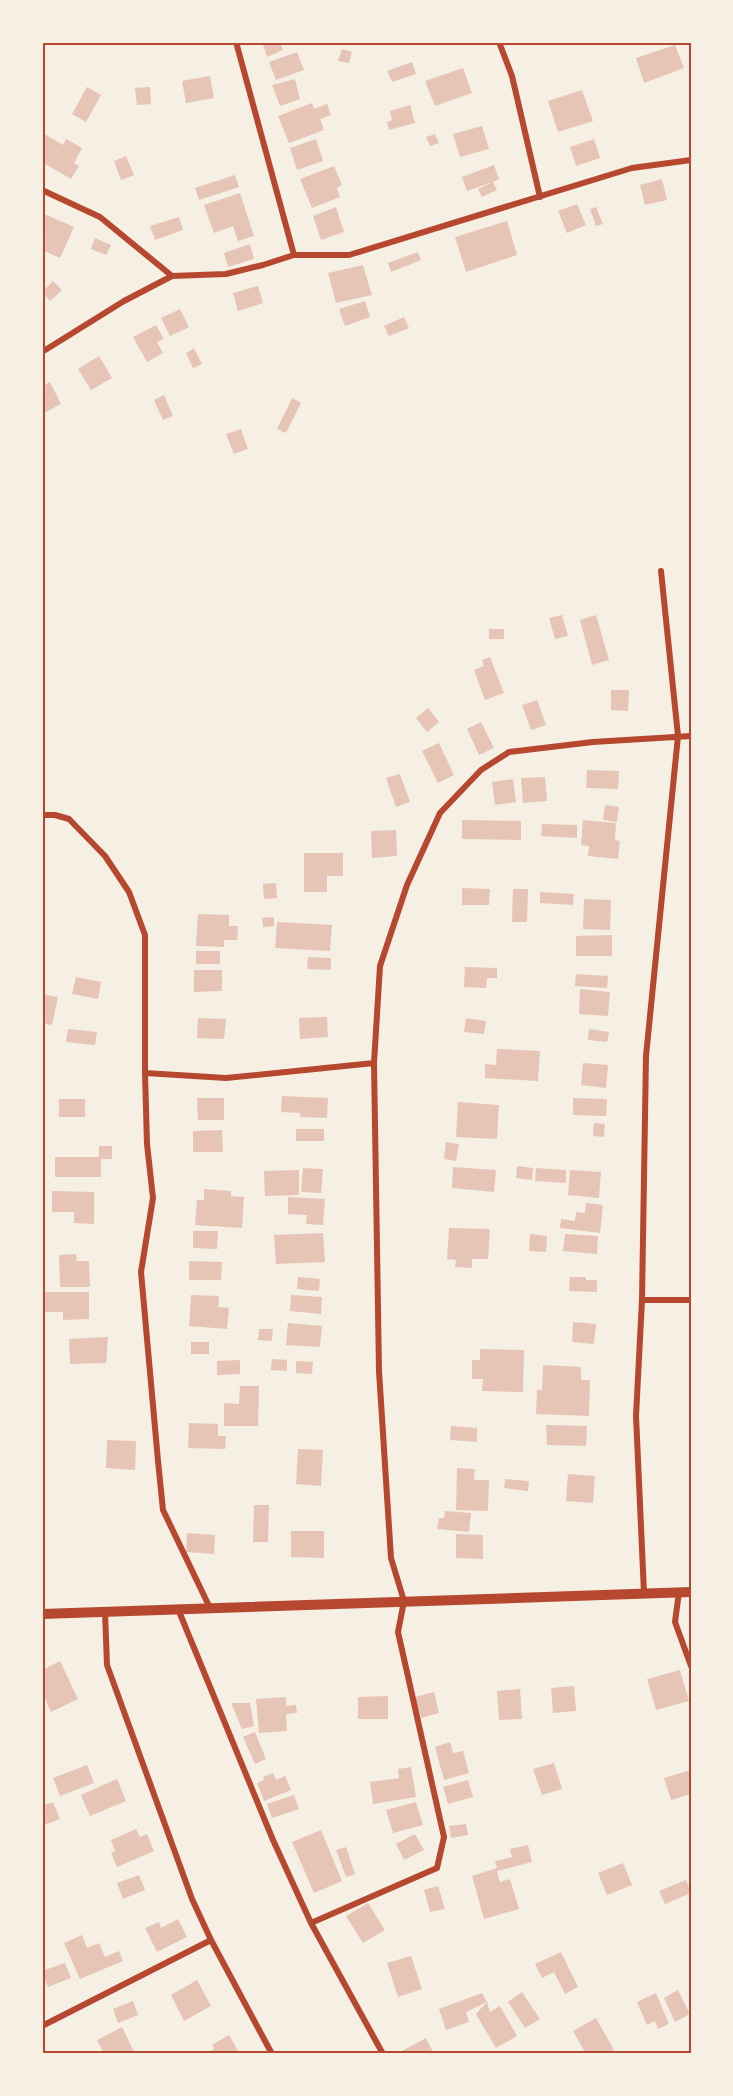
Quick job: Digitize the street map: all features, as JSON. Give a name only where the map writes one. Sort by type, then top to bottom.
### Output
[{"type":"street","points":[[236,42],[294,255]]},
{"type":"street","points":[[499,42],[512,76],[540,197]]},
{"type":"street","points":[[42,352],[123,301],[172,276],[226,274],[294,255],[349,255],[632,168],[691,160]]},
{"type":"street","points":[[42,190],[100,217],[172,276]]},
{"type":"street","points":[[644,1593],[636,1416],[642,1300],[646,1056],[678,736],[661,572]]},
{"type":"street","points":[[311,1923],[437,1868],[444,1837],[398,1632],[404,1601],[391,1558],[379,1371],[374,1063],[380,966],[407,885],[440,813],[481,770],[509,752],[593,742],[691,736]]},
{"type":"street","points":[[42,815],[55,815],[69,819],[105,856],[129,892],[145,935],[147,1144],[153,1198],[141,1272],[163,1510],[210,1608]]},
{"type":"street","points":[[145,1073],[226,1078],[374,1063]]},
{"type":"street","points":[[642,1300],[691,1300]]},
{"type":"street","points":[[679,1592],[675,1622],[691,1666]]},
{"type":"street","points":[[42,1614],[691,1592]]},
{"type":"street","points":[[178,1609],[273,1840],[311,1923],[383,2054]]},
{"type":"street","points":[[105,1612],[107,1665],[192,1899],[272,2054]]},
{"type":"street","points":[[42,2025],[212,1940]]},
{"type":"building","points":[[280,42],[283,50],[267,57],[263,45]]},
{"type":"building","points":[[675,45],[684,68],[644,83],[636,58]]},
{"type":"building","points":[[342,49],[352,52],[349,63],[338,61]]},
{"type":"building","points":[[297,52],[304,70],[276,80],[269,62]]},
{"type":"building","points":[[412,62],[416,74],[392,82],[387,71]]},
{"type":"building","points":[[463,68],[472,93],[435,106],[425,81]]},
{"type":"building","points":[[210,76],[214,98],[186,103],[182,81]]},
{"type":"building","points":[[295,79],[300,99],[280,106],[272,85]]},
{"type":"building","points":[[87,87],[101,95],[86,122],[72,114]]},
{"type":"building","points":[[150,87],[151,104],[137,105],[135,88]]},
{"type":"building","points":[[582,90],[593,121],[558,132],[548,101]]},
{"type":"building","points":[[312,103],[314,109],[327,104],[331,115],[320,119],[324,130],[289,143],[278,116]]},
{"type":"building","points":[[410,105],[415,123],[389,130],[387,122],[392,120],[390,111]]},
{"type":"building","points":[[482,126],[489,149],[460,157],[453,134]]},
{"type":"building","points":[[43,133],[63,145],[66,139],[82,148],[74,163],[79,166],[71,179],[42,162]]},
{"type":"building","points":[[435,134],[439,143],[430,146],[426,137]]},
{"type":"building","points":[[316,139],[323,161],[297,170],[290,148]]},
{"type":"building","points":[[594,139],[600,158],[576,166],[570,147]]},
{"type":"building","points":[[126,156],[134,175],[121,180],[114,161]]},
{"type":"building","points":[[494,165],[499,179],[493,182],[497,190],[482,197],[478,189],[492,182],[467,191],[462,177]]},
{"type":"building","points":[[334,166],[342,185],[337,188],[340,197],[312,208],[300,179]]},
{"type":"building","points":[[235,175],[239,187],[199,200],[195,188]]},
{"type":"building","points":[[662,179],[667,200],[645,205],[640,185]]},
{"type":"building","points":[[240,193],[254,236],[238,241],[233,226],[214,233],[204,205]]},
{"type":"building","points":[[577,204],[586,225],[567,233],[558,211]]},
{"type":"building","points":[[336,207],[344,232],[321,240],[313,216]]},
{"type":"building","points":[[596,207],[603,224],[596,226],[590,209]]},
{"type":"building","points":[[42,213],[74,227],[60,258],[42,250],[46,240],[42,238]]},
{"type":"building","points":[[179,217],[183,230],[155,240],[150,226]]},
{"type":"building","points":[[507,221],[517,255],[466,272],[455,237]]},
{"type":"building","points":[[95,238],[111,245],[106,255],[91,249]]},
{"type":"building","points":[[250,244],[254,259],[228,267],[224,253]]},
{"type":"building","points":[[418,252],[421,260],[391,272],[388,263]]},
{"type":"building","points":[[363,265],[372,295],[336,303],[328,273]]},
{"type":"building","points":[[53,281],[62,290],[50,301],[42,292]]},
{"type":"building","points":[[258,286],[263,303],[238,311],[233,293]]},
{"type":"building","points":[[365,301],[370,317],[345,326],[339,309]]},
{"type":"building","points":[[180,309],[189,327],[170,336],[161,318]]},
{"type":"building","points":[[404,317],[409,328],[389,336],[384,326]]},
{"type":"building","points":[[156,325],[164,339],[157,342],[163,353],[147,362],[133,337]]},
{"type":"building","points":[[194,348],[202,364],[193,368],[186,353]]},
{"type":"building","points":[[99,356],[112,378],[91,390],[78,369]]},
{"type":"building","points":[[50,382],[61,404],[42,414],[42,386]]},
{"type":"building","points":[[164,395],[173,416],[163,420],[154,400]]},
{"type":"building","points":[[292,398],[301,403],[286,433],[277,429]]},
{"type":"building","points":[[241,429],[248,449],[234,454],[226,434]]},
{"type":"building","points":[[562,615],[568,636],[555,639],[549,618]]},
{"type":"building","points":[[596,615],[609,660],[592,665],[580,620]]},
{"type":"building","points":[[489,629],[504,629],[504,639],[489,639]]},
{"type":"building","points":[[490,657],[504,693],[485,700],[474,670],[484,666],[482,660]]},
{"type":"building","points":[[611,690],[629,690],[628,711],[611,710]]},
{"type":"building","points":[[537,700],[546,725],[531,730],[522,705]]},
{"type":"building","points":[[428,708],[439,722],[427,732],[416,718]]},
{"type":"building","points":[[481,722],[494,748],[479,755],[467,729]]},
{"type":"building","points":[[439,743],[454,775],[438,783],[422,751]]},
{"type":"building","points":[[587,770],[619,771],[618,789],[586,788]]},
{"type":"building","points":[[400,774],[410,802],[396,807],[386,778]]},
{"type":"building","points":[[545,777],[547,801],[523,803],[521,778]]},
{"type":"building","points":[[513,779],[516,802],[495,805],[492,782]]},
{"type":"building","points":[[605,805],[619,807],[617,822],[603,820]]},
{"type":"building","points":[[462,820],[521,821],[521,840],[462,839]]},
{"type":"building","points":[[583,820],[616,823],[615,840],[620,841],[618,859],[588,856],[589,846],[581,845]]},
{"type":"building","points":[[542,824],[577,825],[577,838],[541,836]]},
{"type":"building","points":[[396,830],[397,856],[372,858],[371,831]]},
{"type":"building","points":[[304,853],[343,853],[343,876],[327,876],[327,892],[304,892]]},
{"type":"building","points":[[276,883],[277,898],[264,899],[263,884]]},
{"type":"building","points":[[462,888],[490,889],[489,905],[462,905]]},
{"type":"building","points":[[513,889],[528,889],[527,922],[512,922]]},
{"type":"building","points":[[540,892],[574,894],[573,905],[540,903]]},
{"type":"building","points":[[584,899],[611,900],[610,930],[583,929]]},
{"type":"building","points":[[198,914],[229,915],[229,926],[238,926],[237,940],[224,940],[224,947],[196,946]]},
{"type":"building","points":[[274,917],[274,926],[263,927],[262,918]]},
{"type":"building","points":[[277,922],[332,925],[330,951],[275,948]]},
{"type":"building","points":[[612,935],[612,956],[576,956],[576,936]]},
{"type":"building","points":[[196,951],[220,951],[220,964],[196,964]]},
{"type":"building","points":[[308,957],[331,958],[331,970],[307,969]]},
{"type":"building","points":[[465,967],[497,968],[497,978],[487,978],[486,988],[464,987]]},
{"type":"building","points":[[194,970],[222,970],[222,991],[194,992]]},
{"type":"building","points":[[576,974],[608,976],[607,988],[575,986]]},
{"type":"building","points":[[76,977],[101,982],[98,999],[72,994]]},
{"type":"building","points":[[580,989],[610,992],[608,1016],[579,1014]]},
{"type":"building","points":[[42,994],[58,997],[52,1025],[42,1023]]},
{"type":"building","points":[[327,1017],[328,1037],[300,1039],[299,1018]]},
{"type":"building","points":[[198,1018],[226,1019],[224,1039],[197,1038]]},
{"type":"building","points":[[466,1018],[486,1021],[484,1034],[464,1032]]},
{"type":"building","points":[[68,1029],[97,1032],[95,1045],[66,1042]]},
{"type":"building","points":[[589,1029],[609,1032],[607,1042],[588,1040]]},
{"type":"building","points":[[497,1049],[540,1051],[538,1081],[485,1078],[485,1064],[496,1065]]},
{"type":"building","points":[[583,1063],[608,1065],[606,1088],[581,1085]]},
{"type":"building","points":[[282,1096],[328,1098],[327,1118],[300,1117],[300,1113],[281,1112]]},
{"type":"building","points":[[197,1098],[224,1098],[224,1120],[198,1120]]},
{"type":"building","points":[[573,1098],[607,1099],[606,1116],[573,1115]]},
{"type":"building","points":[[59,1099],[85,1099],[85,1117],[59,1117]]},
{"type":"building","points":[[458,1102],[499,1105],[497,1139],[456,1137]]},
{"type":"building","points":[[594,1123],[605,1124],[604,1137],[593,1136]]},
{"type":"building","points":[[296,1129],[324,1129],[324,1141],[296,1141]]},
{"type":"building","points":[[222,1130],[223,1152],[193,1152],[193,1131]]},
{"type":"building","points":[[446,1142],[459,1144],[456,1161],[444,1159]]},
{"type":"building","points":[[99,1146],[112,1146],[112,1159],[101,1159],[101,1177],[55,1177],[55,1157],[99,1157]]},
{"type":"building","points":[[517,1166],[533,1168],[532,1180],[516,1178]]},
{"type":"building","points":[[453,1167],[496,1170],[494,1192],[452,1188]]},
{"type":"building","points":[[303,1168],[323,1169],[321,1193],[301,1192]]},
{"type":"building","points":[[536,1168],[566,1170],[566,1183],[535,1181]]},
{"type":"building","points":[[299,1170],[299,1195],[265,1196],[264,1171]]},
{"type":"building","points":[[570,1170],[601,1172],[599,1198],[568,1195]]},
{"type":"building","points":[[204,1189],[231,1191],[231,1196],[244,1197],[242,1228],[195,1225],[197,1200],[204,1200]]},
{"type":"building","points":[[52,1191],[94,1192],[94,1224],[74,1223],[74,1212],[52,1212]]},
{"type":"building","points":[[288,1197],[325,1199],[323,1225],[306,1224],[307,1215],[288,1214]]},
{"type":"building","points":[[586,1203],[603,1205],[600,1233],[560,1228],[561,1219],[575,1221],[576,1212],[585,1213]]},
{"type":"building","points":[[449,1228],[490,1229],[488,1259],[472,1259],[472,1268],[455,1267],[456,1260],[447,1259]]},
{"type":"building","points":[[193,1231],[218,1231],[217,1249],[193,1248]]},
{"type":"building","points":[[323,1233],[325,1262],[276,1264],[274,1235]]},
{"type":"building","points":[[530,1234],[547,1236],[546,1252],[529,1251]]},
{"type":"building","points":[[565,1234],[598,1236],[597,1254],[563,1251]]},
{"type":"building","points":[[76,1254],[77,1261],[89,1261],[90,1287],[60,1287],[59,1255]]},
{"type":"building","points":[[189,1261],[222,1262],[221,1280],[189,1280]]},
{"type":"building","points":[[298,1277],[320,1279],[319,1291],[297,1289]]},
{"type":"building","points":[[570,1277],[597,1280],[597,1292],[569,1291]]},
{"type":"building","points":[[42,1292],[89,1292],[89,1319],[63,1320],[63,1312],[42,1312]]},
{"type":"building","points":[[191,1295],[219,1296],[218,1307],[229,1308],[227,1329],[189,1326]]},
{"type":"building","points":[[291,1295],[322,1297],[321,1314],[290,1311]]},
{"type":"building","points":[[573,1322],[596,1324],[594,1344],[572,1342]]},
{"type":"building","points":[[288,1323],[322,1326],[320,1347],[286,1345]]},
{"type":"building","points":[[259,1329],[273,1329],[272,1341],[258,1340]]},
{"type":"building","points":[[108,1337],[106,1363],[70,1364],[69,1339]]},
{"type":"building","points":[[191,1342],[209,1342],[209,1354],[191,1354]]},
{"type":"building","points":[[480,1349],[524,1350],[523,1392],[482,1391],[483,1379],[472,1379],[472,1360],[480,1360]]},
{"type":"building","points":[[272,1359],[287,1360],[287,1371],[271,1370]]},
{"type":"building","points":[[240,1360],[240,1374],[217,1375],[217,1361]]},
{"type":"building","points":[[296,1361],[313,1362],[312,1374],[296,1373]]},
{"type":"building","points":[[543,1365],[581,1367],[581,1380],[590,1380],[589,1416],[536,1414],[537,1390],[542,1390]]},
{"type":"building","points":[[240,1386],[259,1386],[258,1426],[224,1426],[224,1403],[239,1404]]},
{"type":"building","points":[[189,1423],[218,1424],[218,1436],[226,1436],[225,1449],[188,1448]]},
{"type":"building","points":[[546,1425],[587,1426],[586,1446],[547,1445]]},
{"type":"building","points":[[451,1426],[477,1428],[477,1442],[450,1440]]},
{"type":"building","points":[[107,1440],[136,1441],[135,1470],[106,1468]]},
{"type":"building","points":[[298,1449],[323,1450],[321,1486],[296,1484]]},
{"type":"building","points":[[457,1468],[475,1469],[474,1480],[489,1480],[488,1511],[456,1510]]},
{"type":"building","points":[[568,1474],[595,1476],[593,1503],[566,1501]]},
{"type":"building","points":[[505,1479],[529,1481],[528,1491],[504,1488]]},
{"type":"building","points":[[254,1505],[269,1505],[268,1542],[253,1542]]},
{"type":"building","points":[[445,1511],[471,1513],[469,1532],[437,1529],[439,1518],[444,1518]]},
{"type":"building","points":[[291,1531],[324,1531],[324,1558],[291,1557]]},
{"type":"building","points":[[187,1533],[215,1535],[214,1554],[186,1552]]},
{"type":"building","points":[[456,1534],[483,1535],[483,1559],[456,1558]]},
{"type":"building","points":[[60,1661],[78,1699],[51,1712],[42,1692],[42,1670]]},
{"type":"building","points":[[680,1670],[689,1701],[656,1710],[647,1679]]},
{"type":"building","points":[[574,1686],[576,1711],[553,1713],[551,1688]]},
{"type":"building","points":[[520,1689],[522,1719],[499,1720],[497,1691]]},
{"type":"building","points":[[434,1692],[439,1713],[421,1718],[415,1697]]},
{"type":"building","points":[[388,1696],[388,1719],[358,1719],[358,1697]]},
{"type":"building","points":[[286,1697],[286,1706],[296,1705],[297,1713],[286,1714],[287,1731],[259,1733],[256,1699]]},
{"type":"building","points":[[231,1703],[250,1703],[254,1726],[242,1729]]},
{"type":"building","points":[[255,1732],[266,1759],[255,1764],[243,1737]]},
{"type":"building","points":[[450,1742],[453,1753],[463,1751],[469,1773],[444,1780],[435,1747]]},
{"type":"building","points":[[554,1763],[562,1789],[542,1795],[533,1769]]},
{"type":"building","points":[[87,1765],[94,1783],[60,1796],[53,1778]]},
{"type":"building","points":[[411,1767],[416,1797],[373,1804],[370,1782],[399,1778],[398,1769]]},
{"type":"building","points":[[691,1770],[691,1794],[671,1800],[664,1778]]},
{"type":"building","points":[[273,1773],[276,1780],[285,1776],[291,1790],[264,1801],[257,1783],[264,1780],[263,1777]]},
{"type":"building","points":[[117,1779],[126,1801],[90,1816],[81,1795]]},
{"type":"building","points":[[468,1780],[473,1797],[448,1804],[443,1787]]},
{"type":"building","points":[[294,1795],[299,1809],[272,1818],[267,1804]]},
{"type":"building","points":[[53,1802],[60,1819],[42,1826],[42,1806]]},
{"type":"building","points":[[416,1802],[423,1825],[393,1833],[386,1810]]},
{"type":"building","points":[[466,1824],[468,1835],[451,1838],[449,1826]]},
{"type":"building","points":[[136,1829],[140,1837],[147,1834],[154,1851],[117,1867],[111,1853],[115,1851],[111,1840]]},
{"type":"building","points":[[321,1830],[342,1881],[314,1893],[292,1842]]},
{"type":"building","points":[[415,1834],[424,1850],[404,1860],[396,1844]]},
{"type":"building","points":[[528,1845],[532,1862],[497,1871],[500,1882],[510,1879],[519,1909],[484,1919],[472,1876],[497,1868],[495,1861],[512,1857],[510,1849]]},
{"type":"building","points":[[346,1847],[355,1874],[346,1877],[336,1850]]},
{"type":"building","points":[[623,1863],[632,1885],[607,1895],[598,1873]]},
{"type":"building","points":[[139,1875],[145,1890],[123,1899],[117,1883]]},
{"type":"building","points":[[686,1880],[691,1893],[665,1904],[659,1891]]},
{"type":"building","points":[[438,1886],[445,1909],[430,1912],[424,1890]]},
{"type":"building","points":[[368,1903],[385,1930],[363,1943],[346,1916]]},
{"type":"building","points":[[178,1919],[187,1937],[157,1952],[145,1928],[159,1922],[161,1928]]},
{"type":"building","points":[[82,1935],[87,1948],[99,1943],[105,1957],[119,1951],[123,1961],[80,1979],[64,1943]]},
{"type":"building","points":[[561,1952],[578,1987],[565,1994],[554,1972],[542,1978],[535,1964]]},
{"type":"building","points":[[411,1956],[422,1989],[398,1997],[387,1963]]},
{"type":"building","points":[[65,1963],[71,1978],[48,1987],[42,1971]]},
{"type":"building","points":[[197,1980],[211,2006],[184,2021],[171,1995]]},
{"type":"building","points":[[678,1990],[690,2014],[675,2022],[664,1998]]},
{"type":"building","points":[[522,1992],[540,2019],[525,2028],[508,2002]]},
{"type":"building","points":[[482,1993],[487,2002],[466,2012],[469,2022],[446,2030],[439,2009]]},
{"type":"building","points":[[656,1993],[669,2024],[658,2029],[655,2021],[647,2025],[637,2002]]},
{"type":"building","points":[[133,2001],[138,2015],[118,2023],[113,2009]]},
{"type":"building","points":[[487,2002],[490,2012],[500,2006],[517,2036],[496,2048],[476,2014]]},
{"type":"building","points":[[596,2018],[614,2050],[606,2054],[586,2054],[573,2031]]},
{"type":"building","points":[[122,2027],[135,2054],[104,2054],[97,2040]]},
{"type":"building","points":[[229,2035],[240,2054],[205,2054],[214,2049],[212,2045]]},
{"type":"building","points":[[426,2038],[434,2054],[403,2054],[402,2051]]}]
